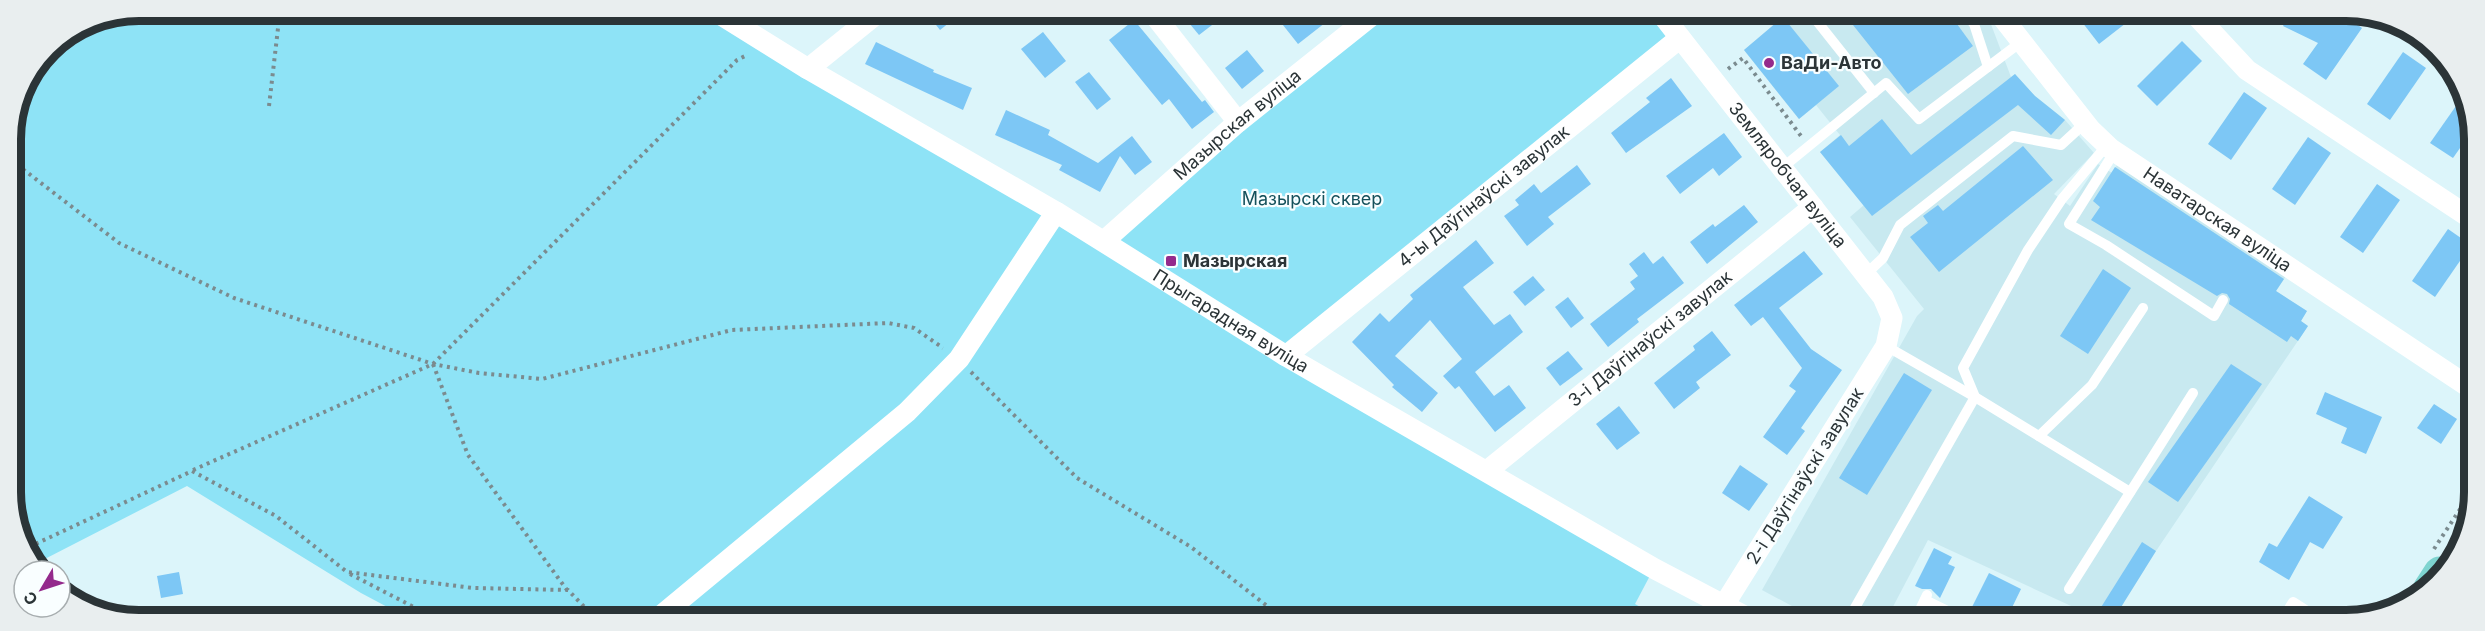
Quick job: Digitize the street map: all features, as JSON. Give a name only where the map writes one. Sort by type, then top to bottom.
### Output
[{"type":"street","name":"Прыгарадная вуліца","points":[[731,21],[808,69],[1056,212],[1286,356],[1655,569],[1733,610]]},
{"type":"street","points":[[808,69],[868,21]]},
{"type":"street","points":[[1159,21],[1238,122]]},
{"type":"street","name":"Мазырская вуліца","points":[[1104,241],[1238,122],[1365,21]]},
{"type":"street","name":"Земляробчая вуліца","points":[[1667,21],[1883,297],[1892,318],[1886,346]]},
{"type":"street","name":"Наватарская вуліца","points":[[2005,21],[2085,123],[2111,148],[2254,250],[2464,384]]},
{"type":"street","points":[[2201,21],[2247,70],[2464,214]]},
{"type":"street","name":"4-ы Даўгінаўскі завулак","points":[[1286,356],[1680,38]]},
{"type":"street","name":"3-і Даўгінаўскі завулак","points":[[1487,471],[1813,207]]},
{"type":"street","points":[[667,610],[907,412],[959,359],[1056,212]]},
{"type":"street","name":"2-і Даўгінаўскі завулак","points":[[1724,605],[1886,346]]},
{"type":"lane","points":[[1817,21],[1874,93]]},
{"type":"lane","points":[[1972,21],[1988,67]]},
{"type":"lane","points":[[1782,168],[1886,83],[1919,119],[2022,42]]},
{"type":"lane","points":[[1866,274],[1884,258],[1900,225],[2013,136],[2061,145],[2085,123]]},
{"type":"lane","points":[[2111,148],[2068,225],[2106,245],[2214,316],[2223,300]]},
{"type":"lane","points":[[1975,397],[1963,368],[2028,250],[2062,199],[2111,148]]},
{"type":"lane","points":[[2039,436],[2092,385],[2143,308]]},
{"type":"lane","points":[[1886,346],[1975,397],[2130,492]]},
{"type":"lane","points":[[2069,589],[2193,393]]},
{"type":"lane","points":[[1854,610],[1975,397]]},
{"type":"lane","points":[[1920,610],[1926,597],[1949,610]]},
{"type":"lane","points":[[2288,610],[2293,602],[2305,610]]},
{"type":"path","points":[[268,106],[279,21]]},
{"type":"path","points":[[34,545],[192,471],[433,364],[737,60],[770,46]]},
{"type":"path","points":[[1722,75],[1743,58],[1809,146]]},
{"type":"path","points":[[21,168],[129,248],[234,298],[433,364],[479,373],[542,379],[732,330],[888,323],[914,328],[959,359],[1077,478],[1191,547],[1272,610]]},
{"type":"path","points":[[433,364],[468,454],[567,590],[587,610]]},
{"type":"path","points":[[192,471],[276,516],[347,572],[420,610]]},
{"type":"path","points":[[347,572],[473,588],[567,590]]},
{"type":"shaded area","points":[[1778,21],[1990,21],[2011,77],[2015,74],[2035,96],[2065,120],[2094,153],[2054,194],[2070,206],[2098,164],[2112,173],[2117,165],[2286,276],[2276,291],[2307,311],[2301,321],[2308,326],[2156,551],[2119,610],[2080,610],[1928,540],[1891,610],[1799,610],[1762,590],[1917,316],[1924,309],[1850,217],[1864,205],[1820,152],[1840,135],[1816,105],[1799,119],[1744,50]]},
{"type":"green space","points":[[139,21],[727,21],[1653,570],[1635,604],[1646,610],[393,610],[361,593],[187,486],[45,559],[42,559],[30,537],[21,500],[21,131],[30,94],[45,67],[61,50],[87,33],[108,25]]},
{"type":"green space","name":"Мазырскі сквер","points":[[1365,21],[1667,21],[1680,38],[1286,356],[1104,241]]},
{"type":"building","points":[[933,21],[951,21],[940,30]]},
{"type":"building","points":[[1135,21],[1202,102],[1205,100],[1214,112],[1192,129],[1169,99],[1162,105],[1109,40]]},
{"type":"building","points":[[1187,21],[1217,21],[1199,35]]},
{"type":"building","points":[[1280,21],[1327,21],[1298,44]]},
{"type":"building","points":[[1778,21],[1786,21],[1839,86],[1799,119],[1744,50]]},
{"type":"building","points":[[1850,21],[1955,21],[1973,46],[1908,94]]},
{"type":"building","points":[[2083,21],[2129,21],[2099,44]]},
{"type":"building","points":[[2286,21],[2352,21],[2362,28],[2326,80],[2303,64],[2318,43],[2283,26]]},
{"type":"building","points":[[1043,32],[1066,61],[1045,78],[1021,49]]},
{"type":"building","points":[[2182,41],[2202,61],[2157,106],[2137,86]]},
{"type":"building","points":[[876,42],[934,70],[933,72],[972,88],[963,110],[865,64]]},
{"type":"building","points":[[1247,50],[1264,71],[1242,89],[1225,68]]},
{"type":"building","points":[[2403,52],[2426,68],[2390,120],[2367,104]]},
{"type":"building","points":[[1089,72],[1111,99],[1097,110],[1075,82]]},
{"type":"building","points":[[2015,74],[2035,96],[2065,120],[2051,135],[2018,105],[1872,216],[1820,152],[1841,135],[1849,146],[1882,119],[1911,155]]},
{"type":"building","points":[[1671,78],[1692,106],[1626,153],[1611,133],[1650,102],[1646,98]]},
{"type":"building","points":[[2244,92],[2267,108],[2231,160],[2208,144]]},
{"type":"building","points":[[2458,103],[2464,142],[2453,158],[2430,143]]},
{"type":"building","points":[[1006,110],[1050,130],[1048,135],[1098,163],[1132,136],[1152,162],[1135,175],[1120,156],[1100,192],[1059,170],[1062,165],[995,135]]},
{"type":"building","points":[[1724,133],[1742,157],[1719,176],[1713,168],[1680,194],[1666,176]]},
{"type":"building","points":[[2308,137],[2331,153],[2295,205],[2272,189]]},
{"type":"building","points":[[2023,146],[2053,180],[1939,272],[1910,237],[1928,223],[1923,216],[1938,205],[1943,211]]},
{"type":"building","points":[[1577,165],[1591,184],[1548,217],[1554,224],[1527,246],[1504,216],[1519,205],[1515,200],[1534,184],[1541,193]]},
{"type":"building","points":[[2115,167],[2284,279],[2276,291],[2307,311],[2301,321],[2308,326],[2298,341],[2291,336],[2287,342],[2229,304],[2230,299],[2227,294],[2222,293],[2217,296],[2091,220],[2100,207],[2093,201]]},
{"type":"building","points":[[2377,184],[2400,200],[2363,253],[2340,237]]},
{"type":"building","points":[[1744,205],[1758,222],[1707,264],[1690,242],[1713,224],[1715,227]]},
{"type":"building","points":[[2448,229],[2464,240],[2464,255],[2435,297],[2412,281]]},
{"type":"building","points":[[1476,240],[1494,263],[1463,287],[1494,325],[1510,314],[1523,332],[1475,372],[1494,396],[1509,385],[1526,408],[1495,432],[1459,386],[1455,389],[1443,376],[1462,359],[1430,320],[1395,356],[1438,393],[1422,412],[1392,387],[1394,385],[1352,342],[1380,313],[1389,322],[1413,299],[1410,295]]},
{"type":"building","points":[[1804,251],[1823,274],[1779,308],[1811,349],[1842,370],[1801,428],[1805,431],[1787,455],[1763,437],[1796,391],[1789,386],[1802,368],[1763,317],[1751,326],[1734,305]]},
{"type":"building","points":[[1644,252],[1653,264],[1663,256],[1684,283],[1637,319],[1639,322],[1608,347],[1590,324],[1635,289],[1630,282],[1638,276],[1629,264]]},
{"type":"building","points":[[2103,269],[2131,288],[2088,354],[2060,336]]},
{"type":"building","points":[[1533,276],[1545,290],[1525,306],[1513,292]]},
{"type":"building","points":[[1568,297],[1584,318],[1571,328],[1555,307]]},
{"type":"building","points":[[1712,331],[1731,355],[1696,382],[1700,388],[1674,409],[1654,383],[1695,350],[1693,346]]},
{"type":"building","points":[[1568,351],[1583,369],[1560,386],[1546,368]]},
{"type":"building","points":[[2231,364],[2262,384],[2178,502],[2148,482]]},
{"type":"building","points":[[1904,373],[1932,390],[1867,495],[1839,478]]},
{"type":"building","points":[[2325,392],[2382,417],[2366,454],[2341,443],[2347,428],[2316,414]]},
{"type":"building","points":[[2434,404],[2457,419],[2441,444],[2417,428]]},
{"type":"building","points":[[1619,406],[1640,433],[1617,450],[1596,424]]},
{"type":"building","points":[[1740,465],[1768,484],[1749,511],[1722,493]]},
{"type":"building","points":[[2309,496],[2343,517],[2323,549],[2310,542],[2289,580],[2259,562],[2269,543],[2277,547]]},
{"type":"building","points":[[2142,542],[2156,551],[2119,610],[2099,610]]},
{"type":"building","points":[[1934,548],[1952,557],[1948,564],[1955,567],[1940,598],[1931,589],[1915,586]]},
{"type":"building","points":[[179,572],[183,594],[161,598],[157,576]]},
{"type":"building","points":[[1989,573],[2021,589],[2011,610],[1978,610],[1972,607]]},
{"type":"place","name":"ВаДи-Авто","points":[[1769,63]]},
{"type":"place","name":"Мазырская","points":[[1171,261]]}]
